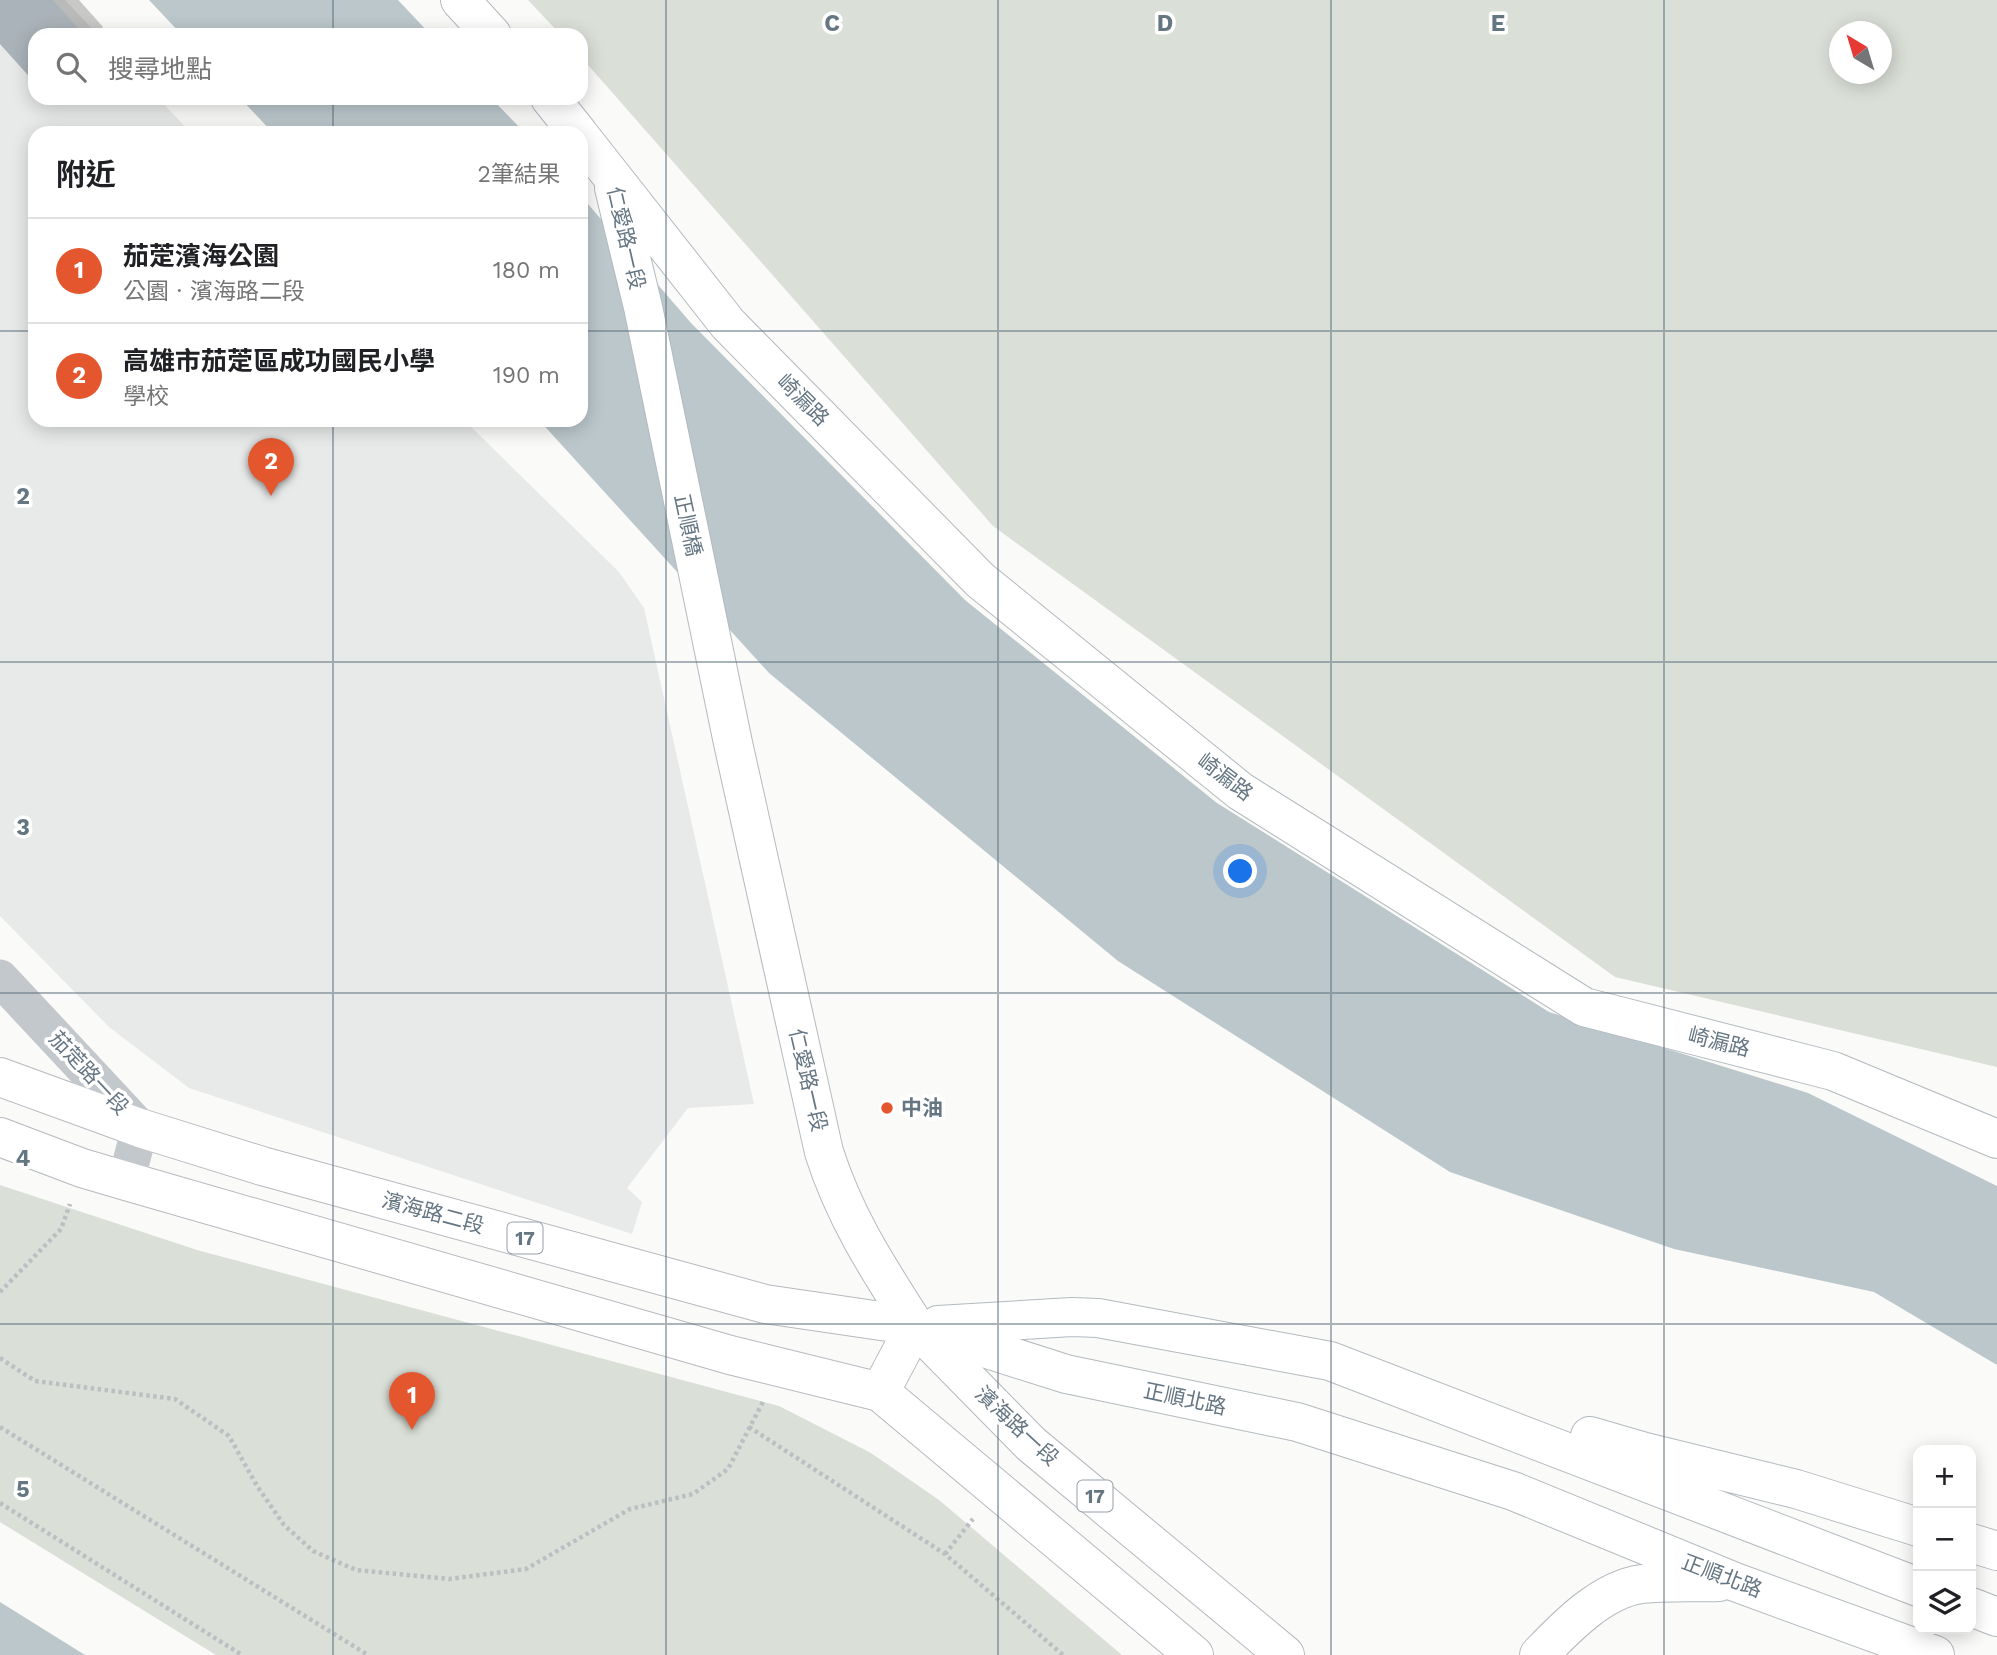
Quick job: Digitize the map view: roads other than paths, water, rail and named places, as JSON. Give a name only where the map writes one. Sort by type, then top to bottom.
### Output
[{"type":"street","points":[[460,0],[486,28]]},
{"type":"street","points":[[556,105],[572,126]]},
{"type":"street","name":"仁愛路一段","points":[[588,146],[611,176],[643,307]]},
{"type":"street","name":"崎漏路","points":[[611,176],[728,324],[980,580],[1240,791],[1584,1007],[1833,1071],[1997,1139]]},
{"type":"street","name":"正順橋","points":[[643,307],[733,743]]},
{"type":"street","name":"仁愛路一段","points":[[733,743],[824,1152],[836,1190],[860,1238],[915,1326]]},
{"type":"street","name":"茄萣路一段","points":[[0,978],[140,1128],[126,1181]]},
{"type":"street","name":"濱海路二段","points":[[0,1077],[140,1128],[262,1166],[765,1304],[915,1326]]},
{"type":"street","points":[[0,1137],[82,1168],[126,1181],[782,1368],[880,1392],[1194,1655]]},
{"type":"street","points":[[880,1392],[915,1326],[1072,1317],[1098,1318],[1331,1361],[1913,1585]]},
{"type":"street","name":"正順北路","points":[[915,1326],[1066,1374],[1297,1422],[1513,1491],[1735,1582],[1935,1655]]},
{"type":"street","name":"濱海路一段","points":[[915,1326],[1031,1444],[1285,1655]]},
{"type":"street","points":[[1419,1395],[1464,1397],[1645,1452],[1796,1489],[1913,1525]]},
{"type":"street","points":[[1976,1545],[1997,1551]]},
{"type":"street","points":[[1539,1655],[1580,1613],[1624,1589],[1640,1584],[1735,1582]]},
{"type":"street","points":[[1976,1609],[1997,1617]]},
{"type":"place","name":"高雄市茄萣區成功國民小學","points":[[271,496]]},
{"type":"place","name":"中油","points":[[887,1108]]},
{"type":"place","name":"茄萣濱海公園","points":[[412,1430]]}]
